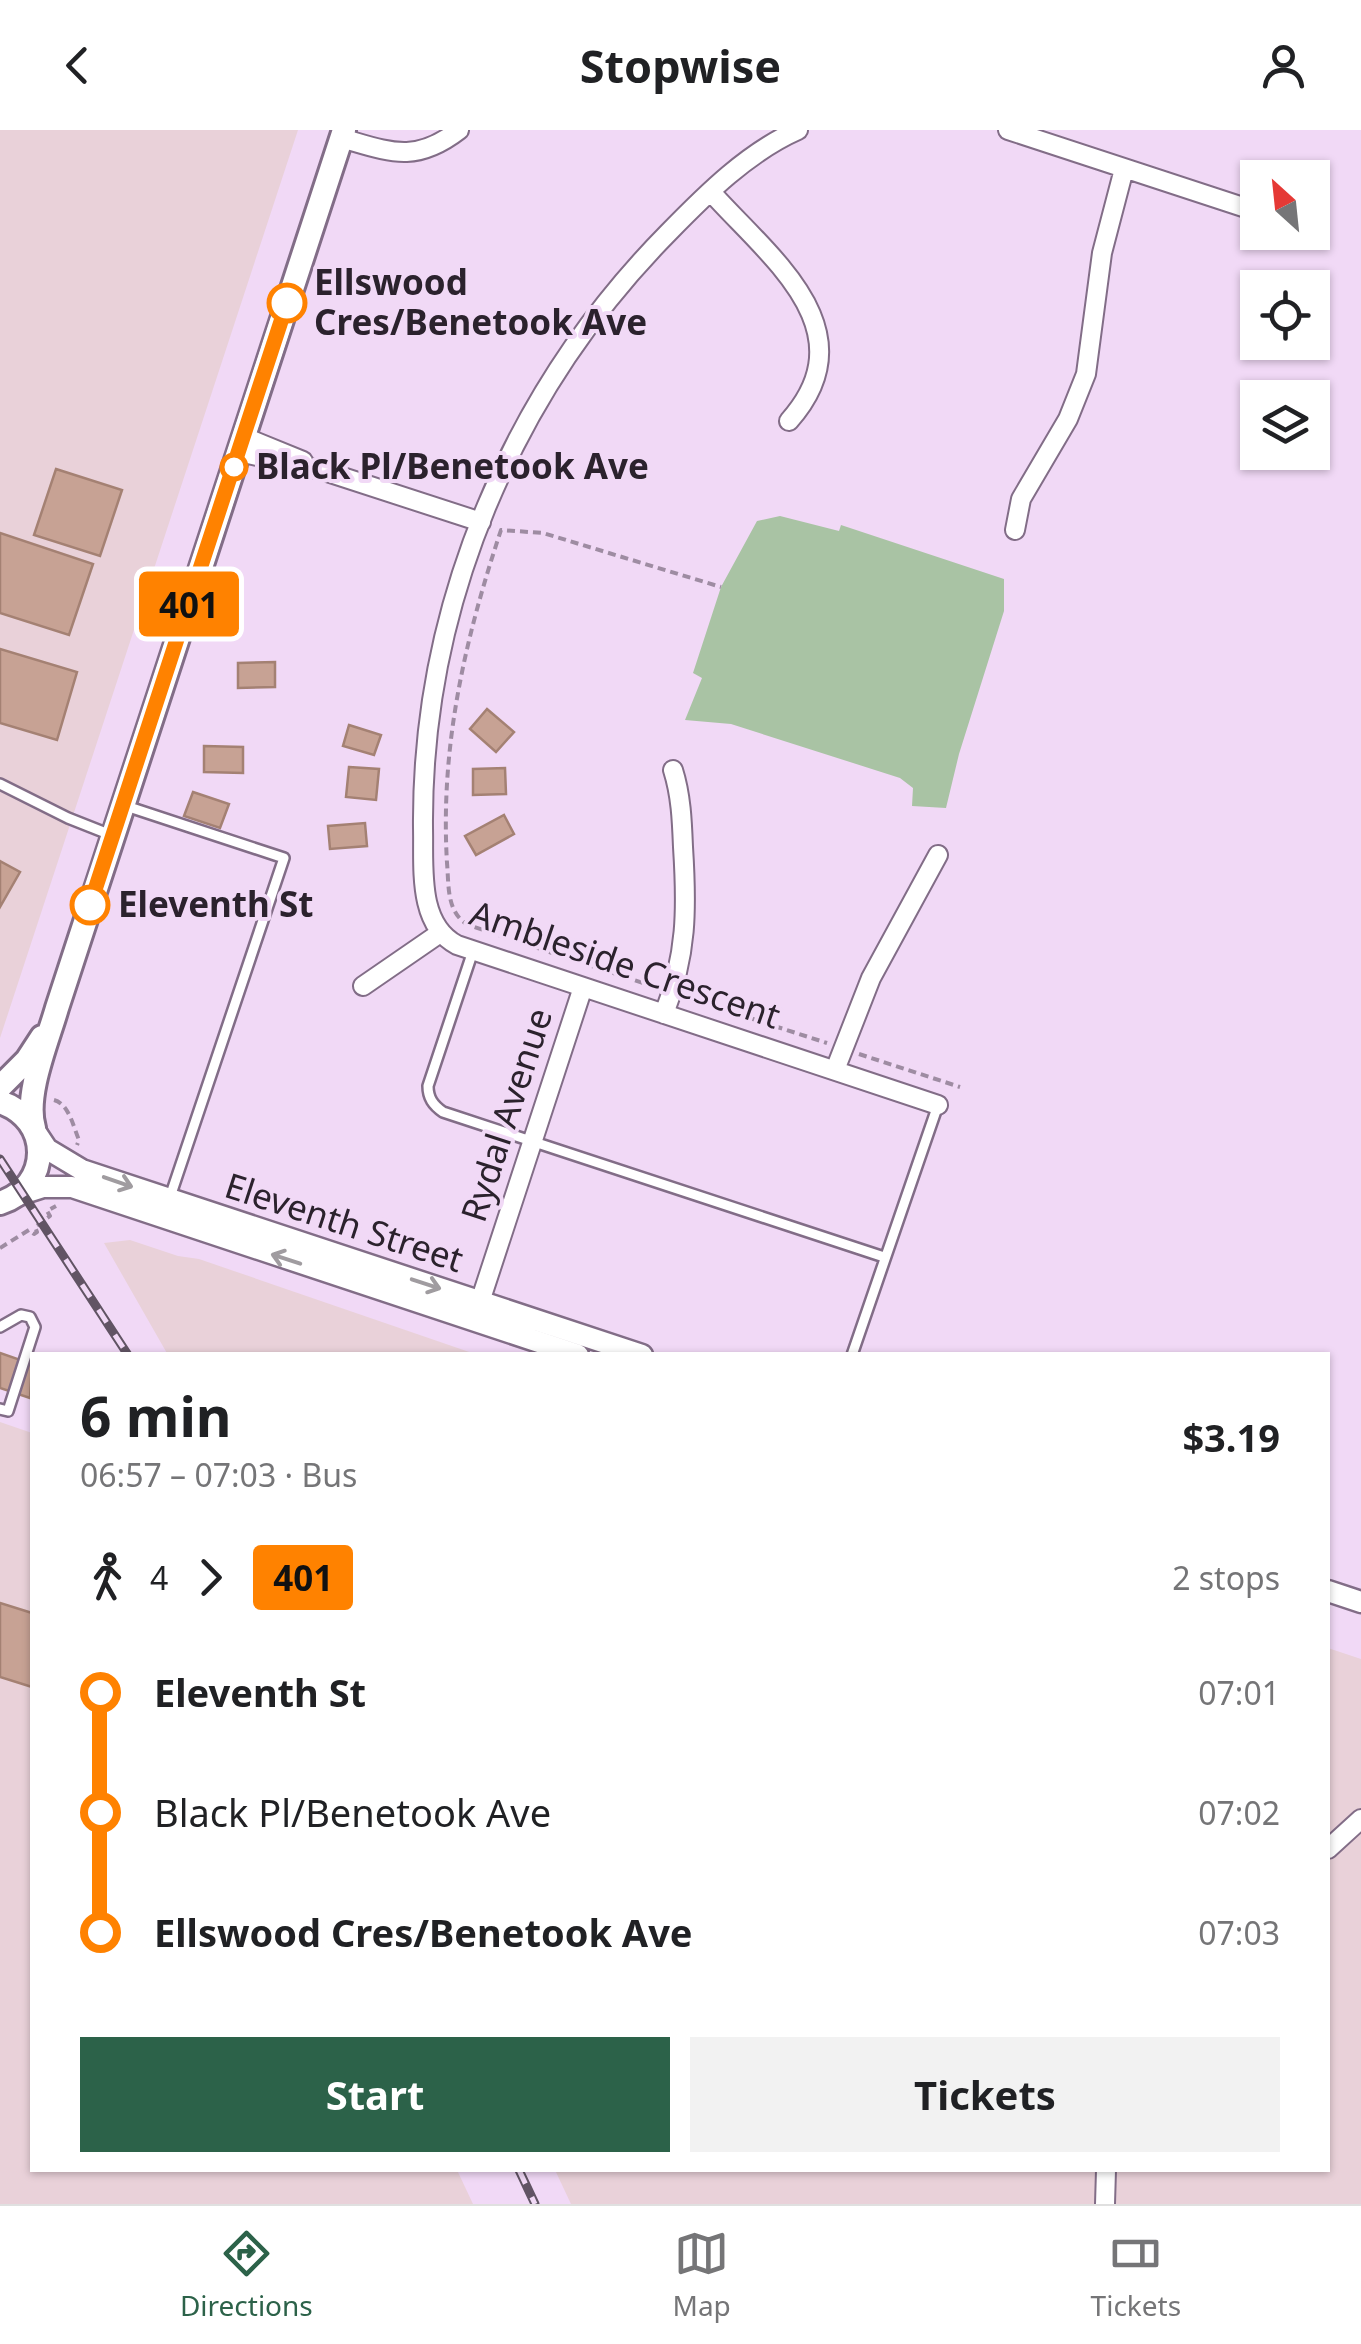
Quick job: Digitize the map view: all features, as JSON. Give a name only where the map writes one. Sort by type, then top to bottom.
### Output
[{"type":"main road","points":[[8,1202],[32,1182],[38,1169],[40,1155],[32,1100],[57,1008],[343,134]]},
{"type":"main road","points":[[0,1087],[27,1060],[57,1008]]},
{"type":"main road","points":[[0,1102],[17,1110],[35,1131]]},
{"type":"street","points":[[343,134],[394,153],[416,153],[459,130]]},
{"type":"street","name":"Ambleside Crescent","points":[[798,130],[767,147],[710,192],[637,264],[574,342],[530,412],[508,456],[448,621],[435,680],[423,788],[428,905],[440,933],[473,951],[938,1105]]},
{"type":"street","points":[[1008,130],[1240,206]]},
{"type":"street","points":[[1015,530],[1021,499],[1068,419],[1086,374],[1102,253],[1124,168]]},
{"type":"street","points":[[710,192],[802,294],[816,324],[819,359],[815,377],[810,394],[789,421]]},
{"type":"street","points":[[241,444],[278,449],[322,470],[481,522]]},
{"type":"street","points":[[664,1014],[681,964],[686,912],[681,804],[673,770]]},
{"type":"street","points":[[835,1070],[871,978],[938,854]]},
{"type":"street","points":[[363,986],[440,933]]},
{"type":"street","name":"Rydal Avenue","points":[[477,1311],[583,987]]},
{"type":"street","name":"Eleventh Street","points":[[35,1131],[47,1150],[69,1164],[166,1209]]},
{"type":"street","name":"Eleventh Street","points":[[8,1202],[43,1187],[61,1186],[166,1209],[477,1311],[630,1352]]},
{"type":"street","name":"Eleventh Street","points":[[477,1311],[571,1352]]},
{"type":"street","points":[[1330,1593],[1361,1602]]},
{"type":"street","points":[[1330,1847],[1361,1819]]},
{"type":"street","points":[[1105,2204],[1106,2172]]},
{"type":"lane","points":[[0,784],[112,836]]},
{"type":"lane","points":[[123,806],[284,858],[166,1209]]},
{"type":"lane","points":[[473,951],[428,1094],[435,1107],[884,1257]]},
{"type":"lane","points":[[853,1352],[938,1105]]},
{"type":"lane","points":[[0,1328],[21,1314],[30,1318],[35,1328],[4,1410]]},
{"type":"path","points":[[721,587],[543,533],[501,530],[474,613],[451,722],[446,834],[452,906],[460,921],[960,1087]]},
{"type":"path","points":[[0,1248],[29,1230],[37,1232],[35,1226],[50,1216],[47,1211],[57,1205],[61,1186]]},
{"type":"shaded area","points":[[0,130],[298,130],[0,1038]]},
{"type":"shaded area","points":[[130,1240],[199,1259],[469,1352],[166,1352],[104,1243]]},
{"type":"shaded area","points":[[0,1422],[30,1432],[30,2172],[458,2172],[473,2204],[0,2204]]},
{"type":"shaded area","points":[[1330,1649],[1361,1659],[1361,2204],[571,2204],[556,2172],[1330,2172]]},
{"type":"green space","points":[[780,516],[839,531],[841,525],[1004,579],[1004,611],[946,808],[912,806],[913,788],[900,778],[731,724],[685,720],[702,678],[693,673],[721,587],[757,521]]},
{"type":"building","points":[[56,469],[122,490],[100,556],[34,535]]},
{"type":"building","points":[[0,533],[93,564],[69,635],[0,613]]},
{"type":"building","points":[[0,649],[77,672],[57,740],[0,723]]},
{"type":"building","points":[[275,662],[275,687],[238,688],[238,663]]},
{"type":"building","points":[[487,709],[514,732],[496,752],[470,729]]},
{"type":"building","points":[[349,725],[381,735],[374,755],[343,746]]},
{"type":"building","points":[[204,746],[243,747],[243,773],[204,772]]},
{"type":"building","points":[[349,767],[379,769],[376,800],[346,797]]},
{"type":"building","points":[[505,768],[506,794],[473,795],[473,769]]},
{"type":"building","points":[[193,792],[229,804],[220,828],[184,816]]},
{"type":"building","points":[[504,815],[514,834],[476,855],[465,836]]},
{"type":"building","points":[[365,823],[367,846],[330,849],[328,826]]},
{"type":"building","points":[[0,861],[20,872],[0,907]]},
{"type":"building","points":[[0,1353],[30,1363],[30,1398],[0,1388]]},
{"type":"building","points":[[0,1603],[30,1612],[30,1686],[0,1677]]},
{"type":"railway","points":[[0,1159],[126,1352]]},
{"type":"railway","points":[[520,2172],[535,2204]]},
{"type":"bus line","name":"401","points":[[90,905],[287,303]]},
{"type":"place","name":"Ellswood Cres/Benetook Ave","points":[[287,303]]},
{"type":"place","name":"Black Pl/Benetook Ave","points":[[234,467]]},
{"type":"place","name":"Eleventh St","points":[[90,905]]}]
